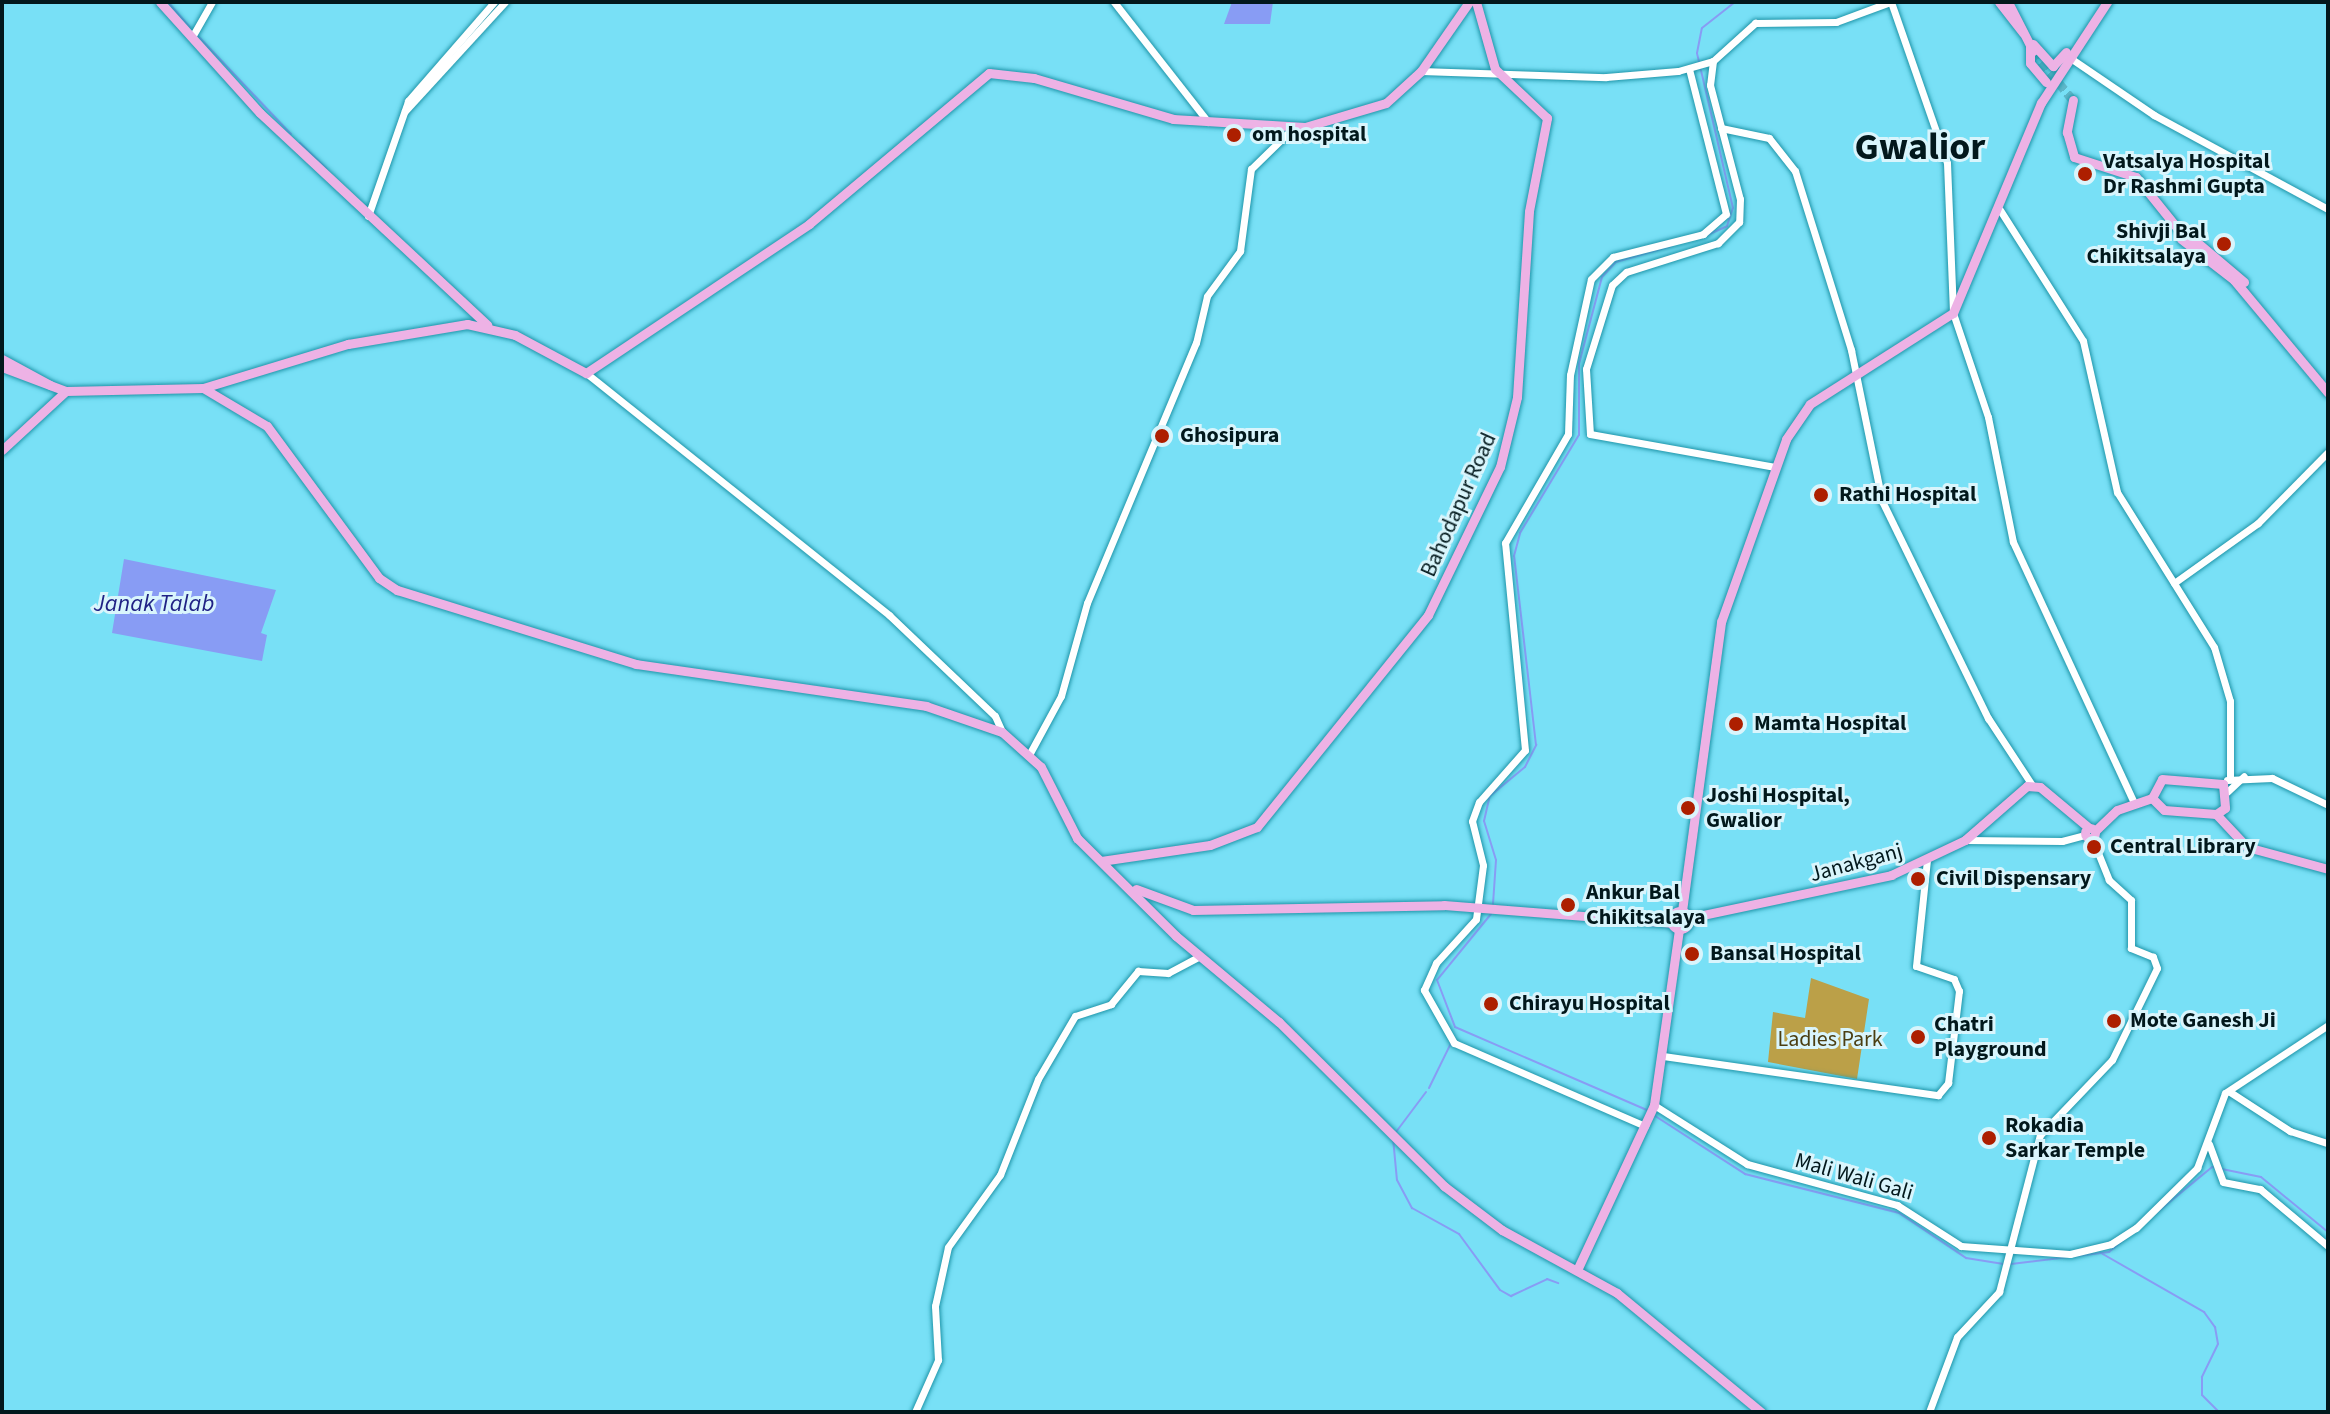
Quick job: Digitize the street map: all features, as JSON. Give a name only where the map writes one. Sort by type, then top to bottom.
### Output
[{"type":"main road","points":[[160,2],[368,216],[487,325],[586,373],[809,224],[989,73],[1209,123],[1293,128],[1376,109],[1421,71],[1469,2]]},
{"type":"main road","points":[[1476,2],[1495,69]]},
{"type":"main road","points":[[1999,2],[2023,33]]},
{"type":"main road","points":[[2008,2],[2031,48],[2053,66],[2068,54]]},
{"type":"main road","points":[[1578,1268],[1654,1107],[1663,1056],[1675,926],[1686,914],[1721,622],[1775,467],[1803,410],[1953,313],[2000,210],[2041,103],[2100,2]]},
{"type":"main road","points":[[2035,105],[2046,82],[2107,2]]},
{"type":"main road","points":[[2031,48],[2030,63],[2046,82]]},
{"type":"main road","name":"Bahodapur Road","points":[[1101,861],[1210,845],[1257,827],[1403,651],[1446,580],[1510,441],[1527,307],[1529,211],[1547,122],[1542,109],[1495,69]]},
{"type":"main road","points":[[2073,100],[2067,132],[2074,157],[2136,177],[2182,234],[2234,280],[2328,393]]},
{"type":"main road","points":[[2182,234],[2237,274],[2328,383]]},
{"type":"main road","points":[[2,367],[66,391],[203,388],[353,343],[487,325]]},
{"type":"main road","points":[[2,359],[50,385]]},
{"type":"main road","points":[[203,388],[267,426],[379,578],[397,590],[636,664],[926,706],[1002,732],[1030,753],[1074,835],[1133,888],[1200,956],[1279,1022],[1475,1212],[1578,1268],[1761,1412]]},
{"type":"main road","points":[[2,450],[66,391]]},
{"type":"main road","points":[[2032,785],[2090,833],[2134,803],[2152,798],[2162,779],[2227,784],[2216,814]]},
{"type":"main road","name":"Janakganj","points":[[1686,914],[1891,875],[1965,840],[2032,785]]},
{"type":"main road","points":[[2152,798],[2164,810],[2216,814],[2247,847],[2328,869]]},
{"type":"main road","points":[[1133,888],[1193,910],[1479,906],[1675,926]]},
{"type":"main road","points":[[1675,926],[1686,914]]},
{"type":"street","points":[[192,37],[212,2]]},
{"type":"street","points":[[368,216],[405,111],[494,2]]},
{"type":"street","points":[[405,111],[505,2]]},
{"type":"street","points":[[1114,2],[1209,123]]},
{"type":"street","points":[[1421,71],[1495,69],[1606,77],[1690,68],[1710,62],[1755,23],[1836,22],[1891,2],[1949,171],[1953,313],[1987,413],[2013,542],[2134,803]]},
{"type":"street","points":[[2068,54],[2154,115],[2328,209]]},
{"type":"street","points":[[1710,62],[1721,128],[1740,199],[1736,228],[1718,243],[1626,272],[1612,285],[1586,369],[1587,427],[1592,437],[1621,444],[1775,467]]},
{"type":"street","points":[[1646,1123],[1451,1041],[1426,998],[1426,981],[1474,925],[1483,865],[1472,821],[1526,745],[1506,615],[1505,543],[1572,425],[1574,352],[1595,271],[1620,253],[1703,234],[1724,220],[1690,68]]},
{"type":"street","points":[[1030,753],[1058,705],[1087,603],[1196,343],[1207,296],[1240,251],[1251,169],[1293,128]]},
{"type":"street","points":[[1721,128],[1769,138],[1795,171],[1857,373],[1882,501],[1988,718],[2032,785]]},
{"type":"street","points":[[2000,210],[2083,341],[2117,492],[2200,620],[2226,680],[2227,784]]},
{"type":"street","points":[[586,373],[889,615],[995,716],[1002,732]]},
{"type":"street","points":[[1572,425],[1587,427]]},
{"type":"street","points":[[2174,583],[2258,523],[2328,452]]},
{"type":"street","points":[[2227,784],[2244,776],[2272,778],[2328,805]]},
{"type":"street","points":[[2227,784],[2244,776]]},
{"type":"street","points":[[1929,1412],[1957,1337],[2003,1278],[2004,1258],[2040,1135],[2112,1060],[2157,968],[2153,957],[2131,948],[2131,900],[2109,880],[2090,833],[2062,841],[1965,840]]},
{"type":"street","points":[[1663,1056],[1943,1091],[1959,991],[1954,979],[1916,966],[1927,860]]},
{"type":"street","points":[[915,1412],[938,1360],[935,1306],[948,1247],[995,1184],[1038,1079],[1075,1016],[1111,1004],[1138,971],[1168,973],[1200,956]]},
{"type":"street","points":[[2328,1025],[2230,1092],[2298,1135],[2328,1143]]},
{"type":"street","name":"Mali Wali Gali","points":[[1654,1107],[1754,1167],[1897,1205],[1961,1246],[2004,1258],[2070,1254],[2125,1237],[2197,1168],[2230,1092]]},
{"type":"street","points":[[2209,1144],[2225,1183],[2260,1189],[2328,1246]]},
{"type":"green space","name":"Ladies Park","points":[[1811,978],[1869,999],[1857,1079],[1768,1062],[1773,1012],[1805,1018]]},
{"type":"water","points":[[1232,2],[1273,2],[1270,24],[1224,24]]},
{"type":"water","name":"Janak Talab","points":[[124,559],[276,590],[261,633],[267,635],[262,661],[112,633]]},
{"type":"waterway","points":[[168,2],[190,27]]},
{"type":"waterway","points":[[1705,236],[1727,226],[1733,208],[1697,53],[1702,28],[1735,2]]},
{"type":"waterway","points":[[1781,2],[1821,2]]},
{"type":"waterway","points":[[198,36],[291,134]]},
{"type":"waterway","points":[[300,143],[327,169]]},
{"type":"waterway","points":[[1493,904],[1496,860],[1484,821],[1490,796],[1525,767],[1536,745],[1514,556],[1520,533],[1579,435],[1579,364],[1602,277],[1616,262],[1672,246]]},
{"type":"waterway","points":[[1491,914],[1437,980],[1455,1027],[1647,1110]]},
{"type":"waterway","points":[[1429,1088],[1451,1043]]},
{"type":"waterway","points":[[1396,1132],[1426,1092]]},
{"type":"waterway","points":[[1652,1114],[1745,1174],[1899,1213],[1966,1258],[2004,1264]]},
{"type":"waterway","points":[[1393,1138],[1397,1180],[1412,1208],[1459,1234],[1500,1290],[1511,1296],[1547,1279],[1558,1283]]},
{"type":"waterway","points":[[2011,1264],[2109,1252],[2212,1167],[2261,1177],[2328,1232]]},
{"type":"waterway","points":[[2101,1253],[2204,1312],[2215,1327],[2218,1344],[2202,1377],[2202,1395],[2219,1412]]},
{"type":"tunnel","points":[[2033,51],[2073,100]]},
{"type":"place","name":"om hospital","points":[[1234,135]]},
{"type":"place","name":"Vatsalya Hospital Dr Rashmi Gupta","points":[[2085,174]]},
{"type":"place","name":"Shivji Bal Chikitsalaya","points":[[2224,244]]},
{"type":"place","name":"Ghosipura","points":[[1162,436]]},
{"type":"place","name":"Rathi Hospital","points":[[1821,495]]},
{"type":"place","name":"Mamta Hospital","points":[[1736,724]]},
{"type":"place","name":"Joshi Hospital, Gwalior","points":[[1688,808]]},
{"type":"place","name":"Central Library","points":[[2094,847]]},
{"type":"place","name":"Civil Dispensary","points":[[1918,879]]},
{"type":"place","name":"Ankur Bal Chikitsalaya","points":[[1568,905]]},
{"type":"place","name":"Bansal Hospital","points":[[1692,954]]},
{"type":"place","name":"Chirayu Hospital","points":[[1491,1004]]},
{"type":"place","name":"Mote Ganesh Ji","points":[[2114,1021]]},
{"type":"place","name":"Chatri Playground","points":[[1918,1037]]},
{"type":"place","name":"Rokadia Sarkar Temple","points":[[1989,1138]]},
{"type":"district","name":"Gwalior","points":[[1920,148]]}]
